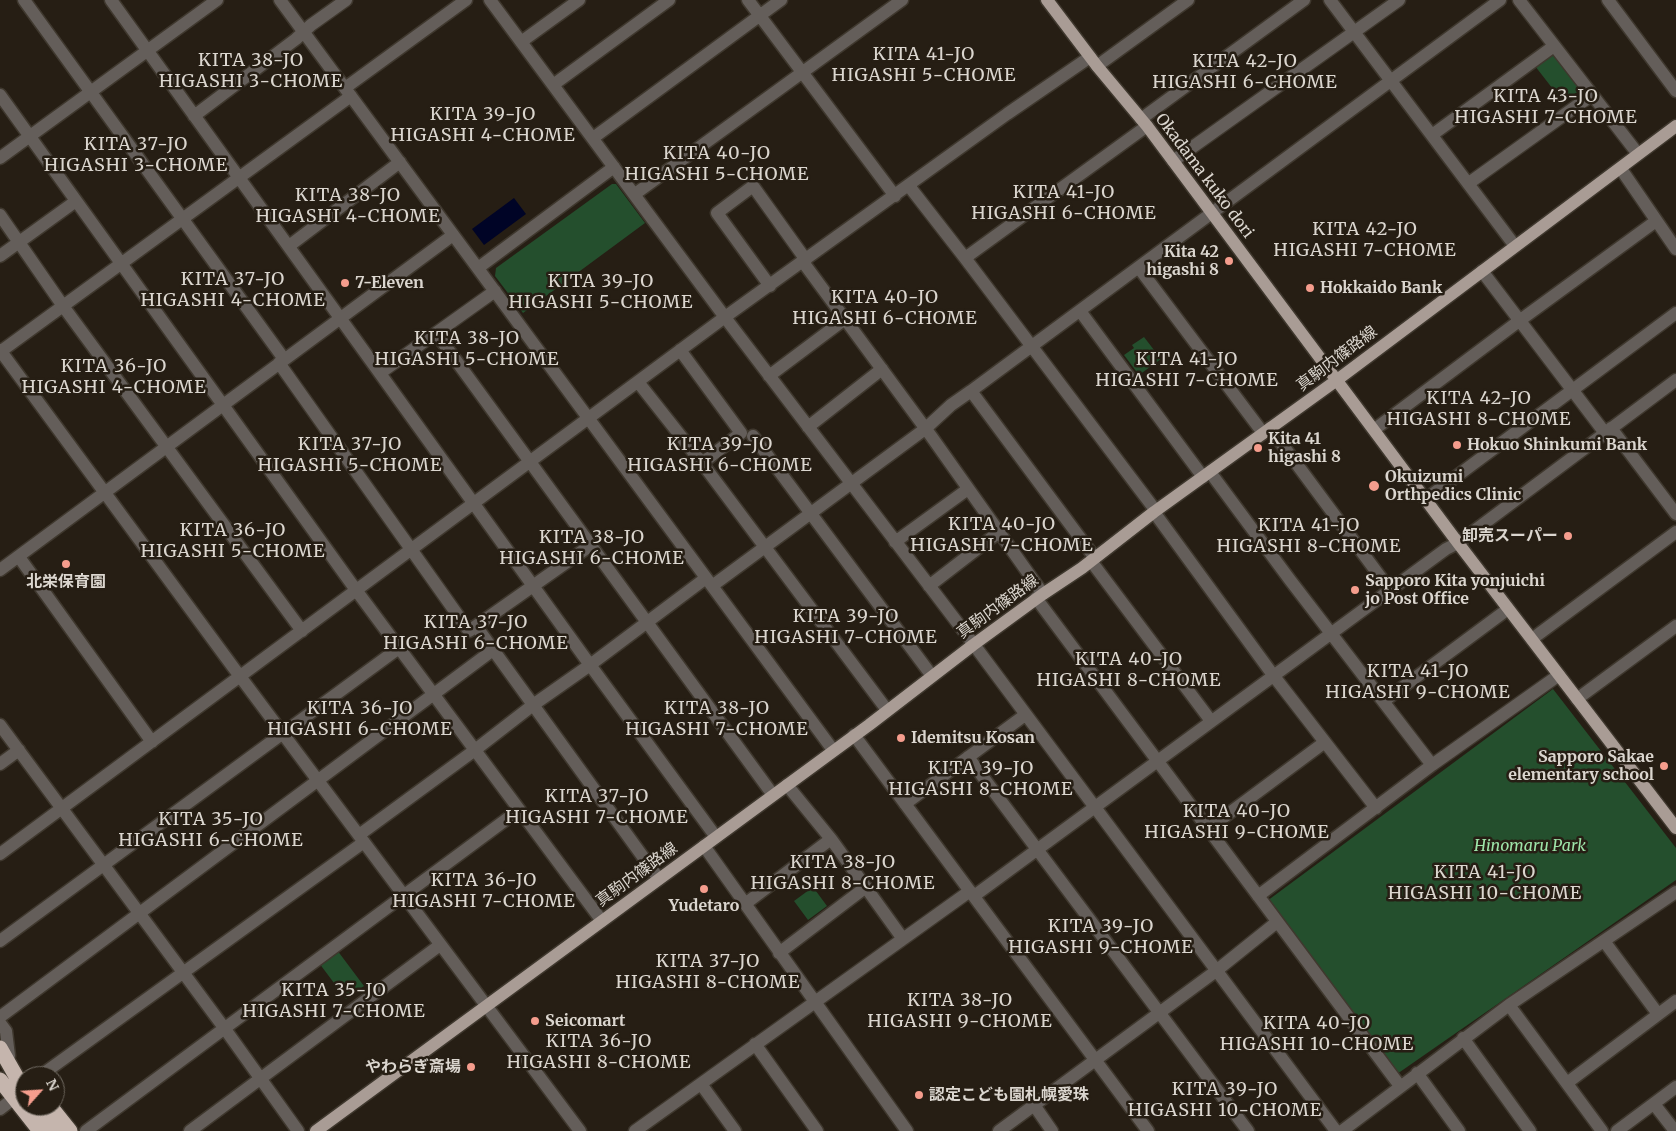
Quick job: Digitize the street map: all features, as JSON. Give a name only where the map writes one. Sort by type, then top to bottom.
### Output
[{"type":"highway","points":[[2,1053],[15,1066]]},
{"type":"highway","points":[[2,1053],[15,1076]]},
{"type":"highway","points":[[0,1080],[39,1131]]},
{"type":"highway","points":[[0,1089],[39,1131]]},
{"type":"highway","points":[[0,1089],[5,1105],[29,1131]]},
{"type":"highway","points":[[41,1116],[53,1131]]},
{"type":"highway","points":[[58,1116],[70,1131]]},
{"type":"main road","name":"Okadama kuko dori","points":[[1047,0],[1173,161],[1375,429],[1458,543],[1676,828]]},
{"type":"main road","name":"真駒内篠路線","points":[[316,1131],[787,785],[1039,596],[1093,560],[1206,474],[1337,380],[1676,126]]},
{"type":"street","points":[[24,0],[183,219],[469,631],[591,545]]},
{"type":"street","points":[[111,0],[716,837]]},
{"type":"street","points":[[0,158],[147,50],[202,4],[216,0]]},
{"type":"street","points":[[280,0],[833,750]]},
{"type":"street","points":[[194,116],[346,0]]},
{"type":"street","points":[[466,0],[239,177],[0,351],[580,1131]]},
{"type":"street","points":[[490,0],[769,376],[929,586],[1216,971],[1343,1130],[1509,1005],[1676,892]]},
{"type":"street","points":[[521,42],[579,0]]},
{"type":"street","points":[[553,85],[669,0]]},
{"type":"street","points":[[748,0],[895,196]]},
{"type":"street","points":[[593,138],[781,0]]},
{"type":"street","points":[[635,194],[902,0]]},
{"type":"street","points":[[0,854],[62,810],[680,350],[1007,114],[1094,61],[1188,0]]},
{"type":"street","points":[[965,258],[1304,0]]},
{"type":"street","points":[[1330,0],[1516,246]]},
{"type":"street","points":[[1173,161],[1399,0]]},
{"type":"street","points":[[54,1066],[182,973],[533,705],[590,665],[647,621],[764,548],[811,514],[925,429],[951,405],[1500,0]]},
{"type":"street","points":[[1519,0],[1638,154]]},
{"type":"street","points":[[1608,0],[1676,91]]},
{"type":"street","points":[[1432,136],[1554,46]]},
{"type":"street","points":[[0,95],[356,590],[602,921]]},
{"type":"street","points":[[1469,183],[1592,95]]},
{"type":"street","points":[[289,246],[400,162]]},
{"type":"street","points":[[478,268],[614,167]]},
{"type":"street","points":[[1621,169],[1676,249]]},
{"type":"street","points":[[770,286],[718,213],[753,186],[845,319],[999,532],[1039,596],[1157,761],[1400,1086]]},
{"type":"street","points":[[909,186],[1032,347],[1274,675],[1376,808]]},
{"type":"street","points":[[0,256],[76,200]]},
{"type":"street","points":[[0,215],[63,306],[302,631]]},
{"type":"street","points":[[1375,429],[1656,221]]},
{"type":"street","points":[[0,570],[453,235]]},
{"type":"street","points":[[1139,268],[1390,590]]},
{"type":"street","points":[[1482,271],[1572,390],[1608,430],[1676,514]]},
{"type":"street","points":[[380,373],[495,291]]},
{"type":"street","points":[[1080,311],[1432,765]]},
{"type":"street","points":[[1426,499],[1676,313]]},
{"type":"street","points":[[769,376],[845,319]]},
{"type":"street","points":[[436,333],[773,794]]},
{"type":"street","points":[[680,350],[741,433],[702,463]]},
{"type":"street","points":[[808,427],[882,369]]},
{"type":"street","points":[[638,382],[702,463],[887,710]]},
{"type":"street","points":[[635,1131],[652,1126],[701,1084],[755,1044],[903,939],[1036,849],[1446,548],[1458,543],[1608,430],[1674,385]]},
{"type":"street","points":[[971,391],[1211,721]]},
{"type":"street","points":[[753,436],[932,676]]},
{"type":"street","points":[[895,542],[968,489]]},
{"type":"street","points":[[929,586],[999,532]]},
{"type":"street","points":[[1532,639],[1676,532]]},
{"type":"street","points":[[19,557],[152,742]]},
{"type":"street","points":[[1384,702],[1508,609]]},
{"type":"street","points":[[476,626],[659,878]]},
{"type":"street","points":[[1577,699],[1676,626]]},
{"type":"street","points":[[0,941],[399,648]]},
{"type":"street","points":[[0,1017],[493,650]]},
{"type":"street","points":[[1258,896],[1432,765],[1559,675]]},
{"type":"street","points":[[905,804],[1025,716]]},
{"type":"street","points":[[0,725],[225,1029],[298,1131]]},
{"type":"street","points":[[854,735],[1148,1131]]},
{"type":"street","points":[[1208,829],[1325,742]]},
{"type":"street","points":[[0,764],[19,750]]},
{"type":"street","points":[[968,758],[1248,1131]]},
{"type":"street","points":[[787,785],[831,839],[903,939]]},
{"type":"street","points":[[86,1131],[519,810]]},
{"type":"street","points":[[745,904],[831,839]]},
{"type":"street","points":[[704,846],[907,1131]]},
{"type":"street","points":[[779,953],[866,887]]},
{"type":"street","points":[[999,1131],[1216,971],[1277,922]]},
{"type":"street","points":[[1604,941],[1658,1014]]},
{"type":"street","points":[[190,1131],[440,945]]},
{"type":"street","points":[[1566,1083],[1676,1001]]},
{"type":"street","points":[[1509,1005],[1602,1131]]},
{"type":"street","points":[[0,1023],[6,1031],[2,1053]]},
{"type":"street","points":[[1463,1038],[1530,1131]]},
{"type":"street","points":[[755,1044],[817,1131]]},
{"type":"street","points":[[1417,1073],[1459,1131]]},
{"type":"street","points":[[701,1084],[735,1131]]},
{"type":"street","points":[[1617,1131],[1676,1088]]},
{"type":"street","points":[[1654,1104],[1675,1131]]},
{"type":"street","points":[[1034,1105],[1052,1131]]},
{"type":"green space","points":[[1552,53],[1580,90],[1563,102],[1535,66]]},
{"type":"green space","points":[[612,184],[616,184],[645,223],[523,313],[495,276],[496,268]]},
{"type":"green space","points":[[1144,337],[1161,359],[1139,375],[1124,355],[1134,348],[1132,345]]},
{"type":"green space","name":"Hinomaru Park","points":[[1553,689],[1676,848],[1676,880],[1397,1074],[1267,901]]},
{"type":"green space","points":[[813,887],[827,906],[808,920],[794,901]]},
{"type":"green space","points":[[337,950],[364,986],[346,999],[319,963]]},
{"type":"water","points":[[514,198],[526,214],[484,245],[472,229]]},
{"type":"place","name":"Kita 42 higashi 8","points":[[1229,261]]},
{"type":"place","name":"7-Eleven","points":[[345,283]]},
{"type":"place","name":"Hokkaido Bank","points":[[1310,288]]},
{"type":"place","name":"Hokuo Shinkumi Bank","points":[[1457,445]]},
{"type":"place","name":"Kita 41 higashi 8","points":[[1258,448]]},
{"type":"place","name":"Okuizumi Orthpedics Clinic","points":[[1374,486]]},
{"type":"place","name":"卸売スーパー","points":[[1568,536]]},
{"type":"place","name":"北栄保育園","points":[[66,564]]},
{"type":"place","name":"Sapporo Kita yonjuichi jo Post Office","points":[[1355,590]]},
{"type":"place","name":"Idemitsu Kosan","points":[[901,738]]},
{"type":"place","name":"Sapporo Sakae elementary school","points":[[1664,766]]},
{"type":"place","name":"Yudetaro","points":[[704,889]]},
{"type":"place","name":"Seicomart","points":[[535,1021]]},
{"type":"place","name":"やわらぎ斎場","points":[[471,1067]]},
{"type":"place","name":"認定こども園札幌愛珠","points":[[919,1095]]},
{"type":"district","name":"KITA 41-JO HIGASHI 5-CHOME","points":[[924,65]]},
{"type":"district","name":"KITA 38-JO HIGASHI 3-CHOME","points":[[251,71]]},
{"type":"district","name":"KITA 42-JO HIGASHI 6-CHOME","points":[[1245,72]]},
{"type":"district","name":"KITA 43-JO HIGASHI 7-CHOME","points":[[1546,107]]},
{"type":"district","name":"KITA 39-JO HIGASHI 4-CHOME","points":[[483,125]]},
{"type":"district","name":"KITA 37-JO HIGASHI 3-CHOME","points":[[136,155]]},
{"type":"district","name":"KITA 40-JO HIGASHI 5-CHOME","points":[[717,164]]},
{"type":"district","name":"KITA 41-JO HIGASHI 6-CHOME","points":[[1064,203]]},
{"type":"district","name":"KITA 38-JO HIGASHI 4-CHOME","points":[[348,206]]},
{"type":"district","name":"KITA 42-JO HIGASHI 7-CHOME","points":[[1365,240]]},
{"type":"district","name":"KITA 37-JO HIGASHI 4-CHOME","points":[[233,290]]},
{"type":"district","name":"KITA 39-JO HIGASHI 5-CHOME","points":[[601,292]]},
{"type":"district","name":"KITA 40-JO HIGASHI 6-CHOME","points":[[885,308]]},
{"type":"district","name":"KITA 38-JO HIGASHI 5-CHOME","points":[[467,349]]},
{"type":"district","name":"KITA 41-JO HIGASHI 7-CHOME","points":[[1187,370]]},
{"type":"district","name":"KITA 36-JO HIGASHI 4-CHOME","points":[[114,377]]},
{"type":"district","name":"KITA 42-JO HIGASHI 8-CHOME","points":[[1479,409]]},
{"type":"district","name":"KITA 37-JO HIGASHI 5-CHOME","points":[[350,455]]},
{"type":"district","name":"KITA 39-JO HIGASHI 6-CHOME","points":[[720,455]]},
{"type":"district","name":"KITA 40-JO HIGASHI 7-CHOME","points":[[1002,535]]},
{"type":"district","name":"KITA 41-JO HIGASHI 8-CHOME","points":[[1309,536]]},
{"type":"district","name":"KITA 36-JO HIGASHI 5-CHOME","points":[[233,541]]},
{"type":"district","name":"KITA 38-JO HIGASHI 6-CHOME","points":[[592,548]]},
{"type":"district","name":"KITA 39-JO HIGASHI 7-CHOME","points":[[846,628]]},
{"type":"district","name":"KITA 37-JO HIGASHI 6-CHOME","points":[[476,633]]},
{"type":"district","name":"KITA 40-JO HIGASHI 8-CHOME","points":[[1129,670]]},
{"type":"district","name":"KITA 41-JO HIGASHI 9-CHOME","points":[[1418,682]]},
{"type":"district","name":"KITA 36-JO HIGASHI 6-CHOME","points":[[360,720]]},
{"type":"district","name":"KITA 38-JO HIGASHI 7-CHOME","points":[[717,720]]},
{"type":"district","name":"KITA 39-JO HIGASHI 8-CHOME","points":[[981,780]]},
{"type":"district","name":"KITA 37-JO HIGASHI 7-CHOME","points":[[597,808]]},
{"type":"district","name":"KITA 40-JO HIGASHI 9-CHOME","points":[[1237,822]]},
{"type":"district","name":"KITA 35-JO HIGASHI 6-CHOME","points":[[211,830]]},
{"type":"district","name":"KITA 38-JO HIGASHI 8-CHOME","points":[[843,873]]},
{"type":"district","name":"KITA 41-JO HIGASHI 10-CHOME","points":[[1485,883]]},
{"type":"district","name":"KITA 36-JO HIGASHI 7-CHOME","points":[[484,891]]},
{"type":"district","name":"KITA 39-JO HIGASHI 9-CHOME","points":[[1101,938]]},
{"type":"district","name":"KITA 37-JO HIGASHI 8-CHOME","points":[[708,972]]},
{"type":"district","name":"KITA 35-JO HIGASHI 7-CHOME","points":[[334,1001]]},
{"type":"district","name":"KITA 38-JO HIGASHI 9-CHOME","points":[[960,1011]]},
{"type":"district","name":"KITA 40-JO HIGASHI 10-CHOME","points":[[1317,1034]]},
{"type":"district","name":"KITA 36-JO HIGASHI 8-CHOME","points":[[599,1052]]},
{"type":"district","name":"KITA 39-JO HIGASHI 10-CHOME","points":[[1225,1100]]}]
